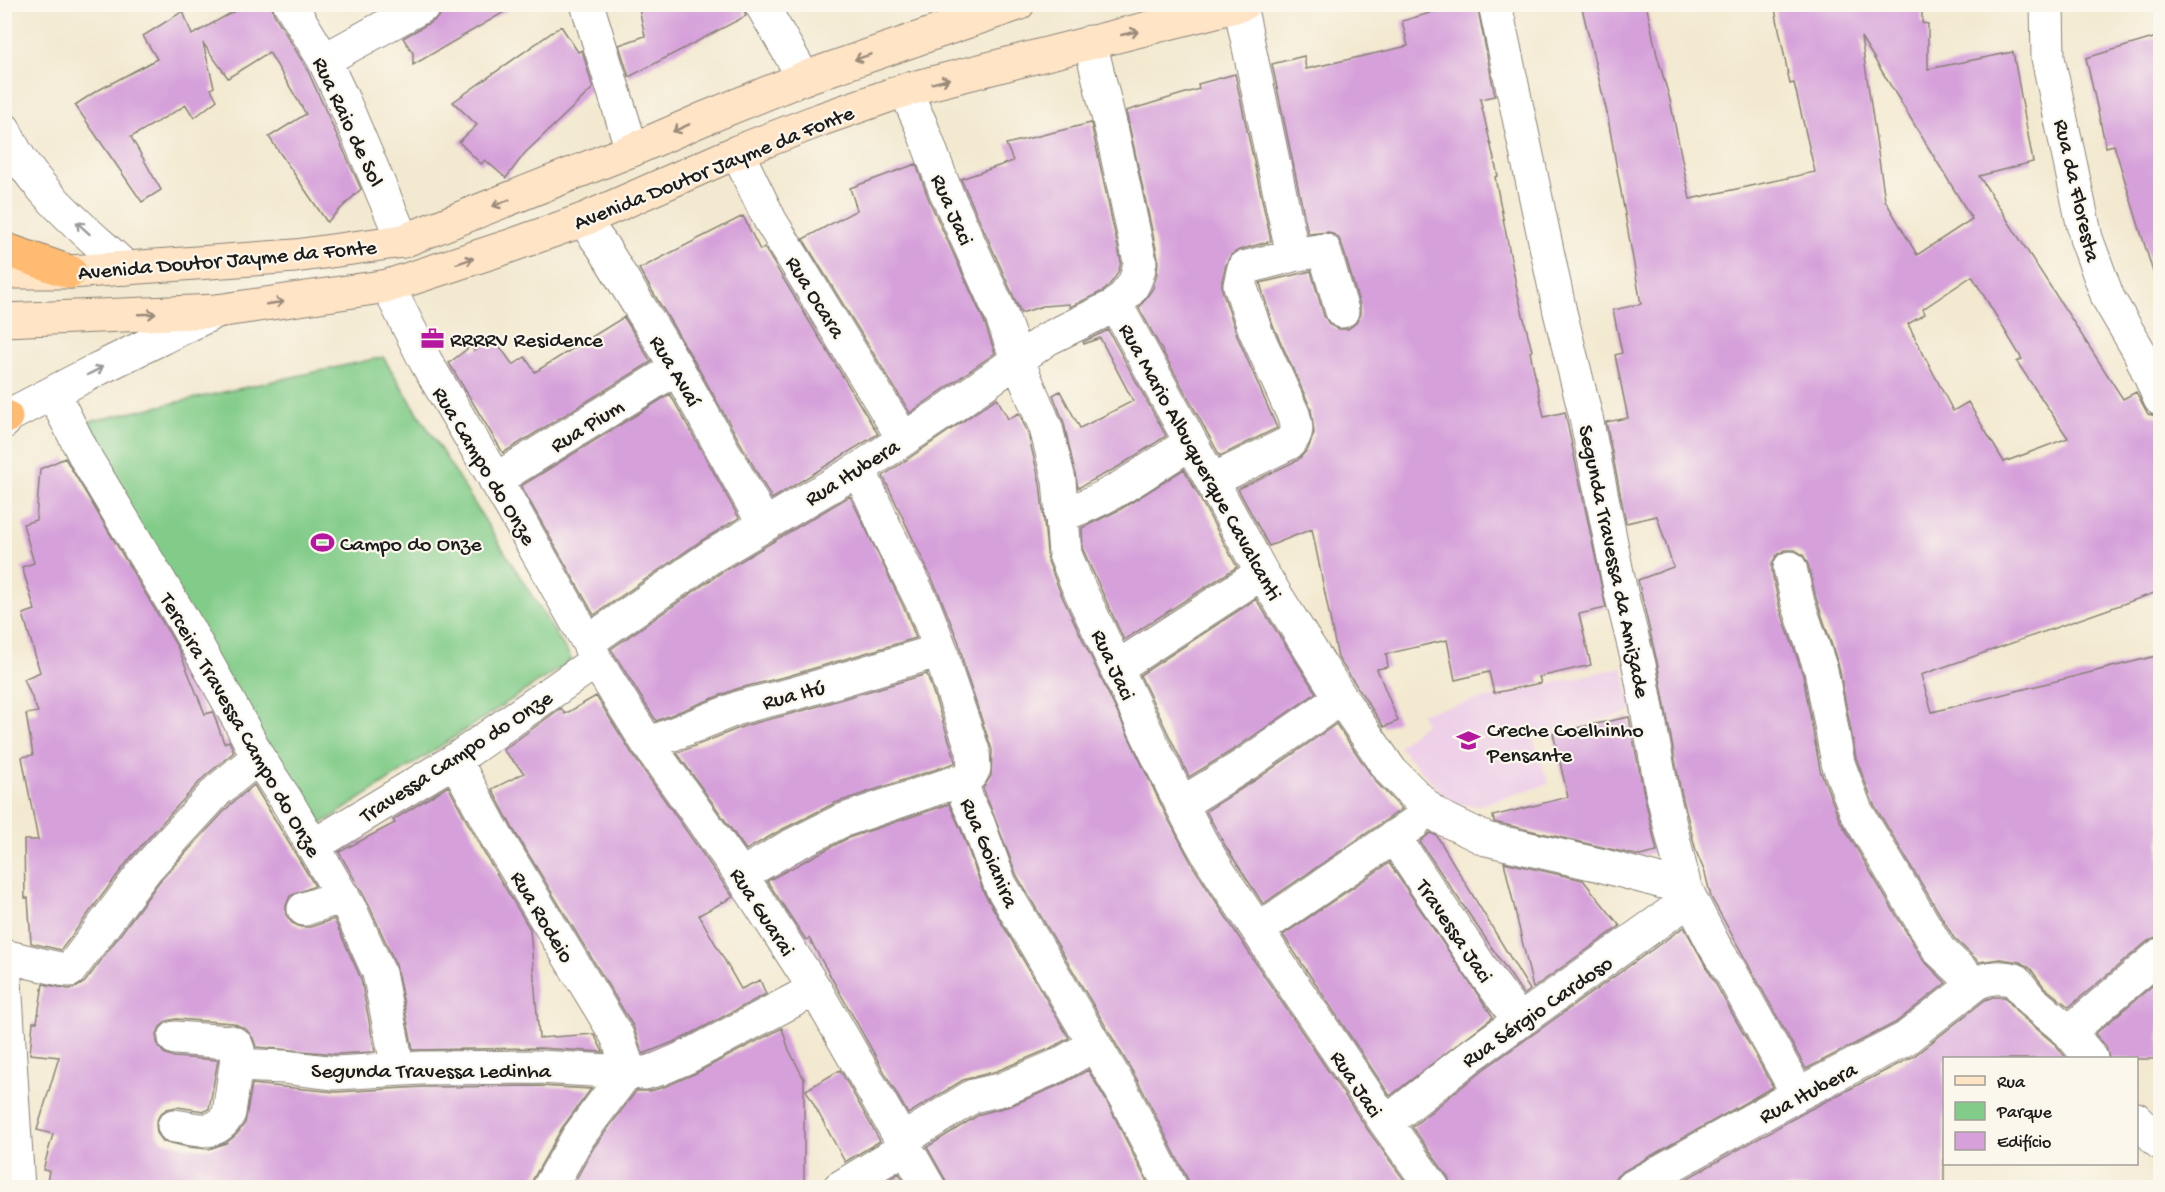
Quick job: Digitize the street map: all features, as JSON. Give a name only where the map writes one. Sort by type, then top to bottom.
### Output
[{"type":"highway","points":[[4,249],[70,272]]},
{"type":"main road","name":"Avenida Doutor Jayme da Fonte","points":[[4,272],[70,272],[296,256],[403,242],[804,78],[1018,4]]},
{"type":"main road","name":"Avenida Doutor Jayme da Fonte","points":[[4,320],[217,311],[388,286],[507,248],[583,220],[737,152],[822,118],[906,90],[1198,11],[1241,5]]},
{"type":"street","name":"Rua Raio de Sol","points":[[290,4],[324,60],[349,112],[403,242]]},
{"type":"street","points":[[324,60],[426,4]]},
{"type":"street","points":[[587,4],[632,150]]},
{"type":"street","points":[[761,4],[804,78]]},
{"type":"street","name":"Segunda Travessa da Amizade","points":[[1495,4],[1560,312],[1586,417],[1621,593],[1639,665],[1662,791],[1687,894],[1798,1094]]},
{"type":"street","name":"Rua da Floresta","points":[[2046,4],[2048,58],[2086,238],[2108,298],[2139,351],[2160,399]]},
{"type":"street","points":[[1241,5],[1293,255]]},
{"type":"street","name":"Rua Mario Albuquerque Cavalcanti","points":[[1090,42],[1140,262],[1137,278],[1130,291],[1116,305],[1262,573],[1341,698],[1391,771],[1429,809]]},
{"type":"street","name":"Rua Jaci","points":[[906,90],[946,192],[1001,314],[1046,428],[1059,480],[1065,554],[1182,804],[1225,882],[1386,1124],[1433,1188]]},
{"type":"street","points":[[4,129],[11,146],[40,185],[74,221],[126,268]]},
{"type":"street","name":"Rua Ocara","points":[[737,152],[770,220],[903,438]]},
{"type":"street","name":"Rua Avaí","points":[[583,220],[603,248],[677,368],[764,524]]},
{"type":"street","points":[[1213,480],[1289,443],[1296,435],[1297,427],[1293,414],[1255,330],[1240,285],[1244,268],[1293,255],[1324,250],[1342,311]]},
{"type":"street","name":"Rua Campo do Onze","points":[[388,286],[426,362],[592,651]]},
{"type":"street","name":"Rua Itubera","points":[[592,651],[712,556],[859,469],[1047,339],[1116,305]]},
{"type":"street","name":"Avenida Doutor Jayme da Fonte","points":[[5,419],[52,393],[217,311]]},
{"type":"street","name":"Rua Pium","points":[[495,480],[677,368]]},
{"type":"street","name":"Terceira Travessa Campo do Onze","points":[[52,393],[92,469],[183,620],[258,757],[343,896],[379,973],[398,1069]]},
{"type":"street","points":[[1061,515],[1084,508],[1127,486],[1190,443]]},
{"type":"street","name":"Rua Goianira","points":[[859,469],[926,612],[940,650],[973,751],[974,768],[962,782],[1000,884],[1122,1091],[1166,1186]]},
{"type":"street","points":[[1790,568],[1798,603],[1821,670],[1838,763],[1845,785],[1856,811],[1939,950],[1975,984],[1986,978],[2015,980],[2031,1000],[2068,1032],[2089,1057]]},
{"type":"street","points":[[1118,667],[1262,573]]},
{"type":"street","name":"Rua Itú","points":[[648,744],[741,707],[793,694],[940,650]]},
{"type":"street","name":"Rua Guarai","points":[[592,651],[648,744],[741,875],[815,988],[929,1188]]},
{"type":"street","name":"Travessa Campo do Onze","points":[[313,846],[455,760],[592,651]]},
{"type":"street","points":[[1182,804],[1246,764],[1341,698]]},
{"type":"street","points":[[4,956],[70,970],[145,870],[218,790],[258,757]]},
{"type":"street","name":"Rua Rodeio","points":[[455,760],[497,838],[617,1036],[626,1062],[626,1073]]},
{"type":"street","points":[[741,875],[789,847],[842,821],[962,782]]},
{"type":"street","points":[[1258,930],[1423,818],[1429,809],[1440,817],[1486,839],[1600,865],[1687,894]]},
{"type":"street","name":"Travessa Jaci","points":[[1394,837],[1488,978],[1520,1021]]},
{"type":"street","name":"Rua Sérgio Cardoso","points":[[1386,1124],[1443,1077],[1687,894]]},
{"type":"street","points":[[304,909],[343,896]]},
{"type":"street","points":[[2068,1032],[2160,955]]},
{"type":"street","points":[[4,964],[18,1188]]},
{"type":"street","name":"Rua Itubera","points":[[1631,1188],[1798,1094],[1905,1039],[1975,984]]},
{"type":"street","name":"Segunda Travessa Ledinha","points":[[236,1065],[284,1067],[335,1073],[398,1069],[539,1067],[645,1073],[688,1056],[815,988]]},
{"type":"street","points":[[174,1126],[211,1130],[225,1122],[229,1113],[238,1050],[234,1043],[175,1038]]},
{"type":"street","points":[[839,1188],[973,1096],[1002,1089],[1057,1066],[1094,1045]]},
{"type":"street","points":[[549,1188],[578,1137],[626,1073]]},
{"type":"street","points":[[2138,1121],[2160,1143]]},
{"type":"shaded area","name":"Creche Coelhinho Pensante","points":[[1623,667],[1633,712],[1532,736],[1549,784],[1476,806],[1452,803],[1398,746],[1425,723],[1420,713]]},
{"type":"green space","name":"Campo do Onze","points":[[383,357],[572,660],[311,831],[78,424]]},
{"type":"building","points":[[247,4],[271,4],[274,14],[307,69],[361,189],[327,222],[269,137],[306,114],[269,52],[228,78],[203,43],[214,87],[211,89],[217,100],[194,118],[186,105],[131,137],[161,190],[142,202],[75,105],[157,59],[143,36],[183,11],[192,35]]},
{"type":"building","points":[[445,4],[518,4],[413,65],[413,53],[403,38],[435,20],[442,13]]},
{"type":"building","points":[[638,4],[742,4],[746,16],[629,77],[619,45],[645,36]]},
{"type":"building","points":[[1461,4],[1477,4],[1495,96],[1480,99],[1498,176],[1495,177],[1544,417],[1565,412],[1606,608],[1579,614],[1591,665],[1539,677],[1541,683],[1494,693],[1489,672],[1455,680],[1447,640],[1386,654],[1388,667],[1377,669],[1398,721],[1384,727],[1338,658],[1312,529],[1269,546],[1238,489],[1298,460],[1308,449],[1314,433],[1311,409],[1272,323],[1260,283],[1311,271],[1324,316],[1330,325],[1338,329],[1348,329],[1356,323],[1360,315],[1360,306],[1338,237],[1329,232],[1308,234],[1272,64],[1304,56],[1306,69],[1408,46],[1402,21]]},
{"type":"building","points":[[1581,4],[1646,4],[1670,100],[1690,199],[1815,172],[1794,83],[1790,84],[1774,4],[1922,4],[1922,23],[1928,24],[1928,69],[2013,52],[2033,162],[1979,176],[2123,399],[2136,392],[2148,414],[2160,417],[2160,591],[1921,675],[1932,712],[2160,655],[2160,937],[2148,941],[2069,1007],[2044,987],[2030,968],[2020,962],[2000,959],[1979,962],[1954,938],[1873,803],[1856,758],[1839,667],[1816,598],[1808,564],[1803,555],[1795,550],[1785,550],[1777,555],[1772,563],[1772,572],[1780,609],[1803,675],[1820,770],[1840,821],[1923,960],[1946,983],[1895,1023],[1806,1069],[1711,897],[1696,851],[1680,787],[1657,662],[1638,580],[1673,567],[1657,516],[1626,523],[1606,422],[1628,418],[1615,355],[1622,353],[1613,310],[1641,304],[1607,113]],"holes":[[[1861,37],[1972,219],[1917,255],[1885,200]],[[1972,276],[2022,359],[2017,362],[2068,438],[2004,462],[1968,402],[1953,411],[1908,324],[1925,314],[1923,309]]]},
{"type":"building","points":[[561,26],[578,52],[582,50],[593,88],[525,153],[506,178],[485,160],[481,164],[459,142],[477,125],[453,102]]},
{"type":"building","points":[[2160,36],[2160,271],[2153,272],[2114,145],[2106,147],[2086,58]]},
{"type":"building","points":[[1235,74],[1271,241],[1239,250],[1231,255],[1226,264],[1222,290],[1238,338],[1277,428],[1220,456],[1139,308],[1153,288],[1158,258],[1126,111],[1199,89],[1198,84]]},
{"type":"building","points":[[1091,123],[1121,262],[1119,270],[1105,290],[1070,307],[1069,304],[1043,306],[1021,313],[961,179],[1013,161],[1006,144]]},
{"type":"building","points":[[916,164],[929,200],[984,321],[995,353],[910,413],[803,239],[857,210],[850,188]]},
{"type":"building","points":[[743,216],[760,250],[764,247],[878,434],[772,499],[639,269]]},
{"type":"building","points":[[624,317],[651,362],[503,453],[449,363],[471,346],[474,351],[493,337],[513,365],[525,357],[535,372]]},
{"type":"building","points":[[1108,330],[1166,436],[1118,467],[1078,488],[1064,423],[1053,395],[1060,391],[1080,428],[1133,401],[1100,338],[1084,344],[1083,342]]},
{"type":"building","points":[[670,394],[739,518],[701,541],[594,615],[521,486]]},
{"type":"building","points":[[997,398],[1008,419],[1019,413],[1028,434],[1040,483],[1048,561],[1061,594],[1165,813],[1193,866],[1259,968],[1370,1133],[1410,1188],[1189,1188],[1188,1180],[1138,1081],[1017,876],[983,788],[991,776],[992,750],[965,670],[959,643],[940,596],[883,476]]},
{"type":"building","points":[[65,458],[179,650],[205,714],[213,712],[224,743],[229,741],[234,752],[204,777],[131,857],[61,950],[31,943],[28,898],[25,898],[24,840],[38,840],[22,757],[33,755],[26,714],[38,712],[24,679],[40,672],[23,614],[35,610],[22,567],[34,563],[23,524],[36,520],[40,469]]},
{"type":"building","points":[[1184,469],[1237,567],[1124,640],[1083,550],[1082,528],[1121,509]]},
{"type":"building","points":[[850,496],[906,612],[916,638],[736,689],[656,721],[611,649],[722,572]]},
{"type":"building","points":[[1256,599],[1316,693],[1189,777],[1140,675]]},
{"type":"building","points":[[927,674],[955,763],[835,803],[746,850],[677,753],[747,725]]},
{"type":"building","points":[[596,696],[633,755],[733,897],[699,915],[741,989],[760,980],[766,994],[681,1039],[643,1054],[633,1026],[513,829],[492,789],[524,773],[503,750],[561,708],[565,714]]},
{"type":"building","points":[[1629,717],[1657,852],[1640,856],[1494,822],[1493,816],[1568,797],[1553,733]]},
{"type":"building","points":[[1336,724],[1376,782],[1402,809],[1263,904],[1206,811]]},
{"type":"building","points":[[254,785],[315,886],[290,896],[286,906],[286,915],[292,923],[301,927],[310,927],[334,919],[361,979],[375,1052],[336,1054],[256,1047],[246,1029],[233,1023],[176,1019],[167,1021],[160,1027],[156,1036],[158,1046],[164,1053],[174,1057],[218,1060],[209,1109],[204,1111],[177,1107],[167,1109],[160,1114],[156,1123],[157,1133],[163,1141],[188,1147],[209,1149],[226,1143],[245,1123],[252,1084],[336,1092],[423,1087],[539,1086],[591,1089],[562,1128],[530,1188],[46,1188],[49,1171],[43,1170],[53,1134],[37,1130],[59,1057],[30,1054],[33,1022],[37,1022],[43,984],[69,989],[85,982],[159,882],[231,804]]},
{"type":"building","points":[[448,786],[481,848],[530,929],[539,1038],[594,1034],[603,1052],[539,1048],[413,1050],[396,965],[368,903],[339,852],[395,823],[393,820]]},
{"type":"building","points":[[949,804],[984,893],[1069,1038],[997,1071],[963,1080],[908,1114],[809,938],[806,940],[767,881],[848,838]]},
{"type":"building","points":[[1430,833],[1437,836],[1530,990],[1524,995],[1420,842]]},
{"type":"building","points":[[1504,862],[1583,880],[1620,926],[1533,988]]},
{"type":"building","points":[[1389,863],[1493,1017],[1390,1096],[1283,935]]},
{"type":"building","points":[[1684,927],[1773,1087],[1622,1172],[1615,1178],[1612,1188],[1452,1188],[1448,1177],[1412,1127],[1484,1069]]},
{"type":"building","points":[[2160,979],[2160,1059],[2109,1057],[2106,1046],[2095,1034]]},
{"type":"building","points":[[2005,997],[2019,1014],[2056,1045],[2065,1057],[1943,1057],[1944,1188],[1670,1188],[1807,1111],[1914,1056],[1985,1000]]},
{"type":"building","points":[[782,1028],[789,1050],[804,1079],[804,1188],[571,1188],[594,1147],[636,1091],[650,1091],[664,1087]]},
{"type":"building","points":[[840,1070],[880,1141],[845,1162],[806,1090]]},
{"type":"building","points":[[1088,1070],[1106,1100],[1150,1188],[948,1188],[927,1147],[980,1114],[1010,1106]]},
{"type":"building","points":[[899,1173],[907,1188],[876,1188]]},
{"type":"place","name":"RRRRV Residence","points":[[432,338]]},
{"type":"place","name":"Campo do Onze","points":[[322,542]]},
{"type":"place","name":"Creche Coelhinho Pensante","points":[[1469,741]]}]
